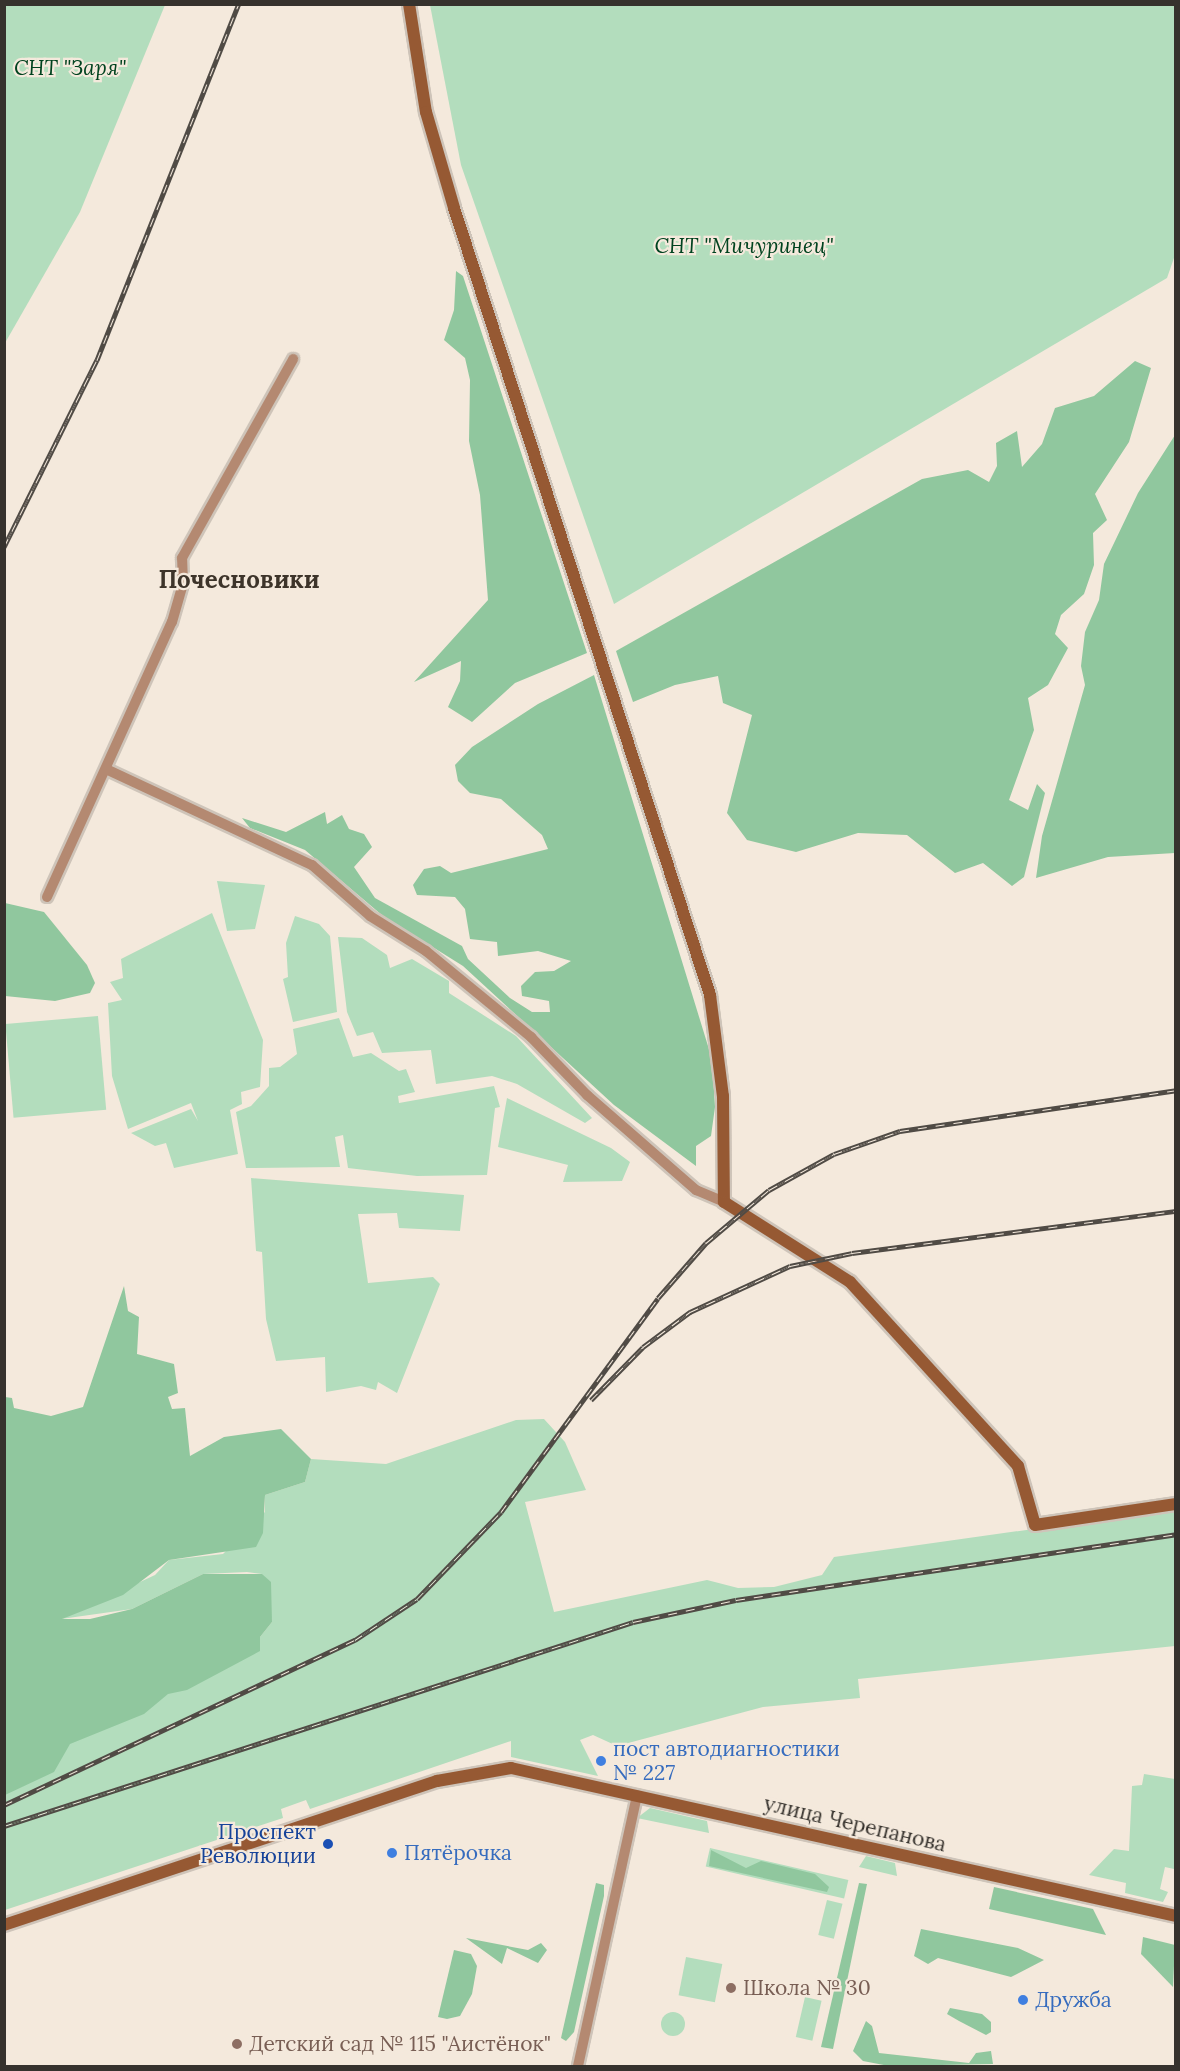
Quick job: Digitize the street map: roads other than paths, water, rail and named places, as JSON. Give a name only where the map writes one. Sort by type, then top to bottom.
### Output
[{"type":"street","points":[[409,4],[426,112],[454,208],[710,995],[723,1096],[724,1202]]},
{"type":"street","points":[[47,897],[108,770],[172,622],[183,584],[182,558],[293,359]]},
{"type":"street","points":[[108,770],[312,865],[370,916],[426,951],[531,1037],[587,1095],[696,1190],[724,1202],[850,1282],[1018,1467],[1035,1525],[1176,1504]]},
{"type":"street","name":"улица Черепанова","points":[[4,1925],[491,1768],[530,1770],[1176,1916]]},
{"type":"street","points":[[578,2067],[637,1795]]},
{"type":"railway","points":[[4,547],[97,360],[239,4]]},
{"type":"railway","points":[[4,1805],[355,1640],[417,1599],[501,1512],[658,1298],[706,1243],[769,1190],[834,1154],[900,1131],[1176,1090]]},
{"type":"railway","points":[[591,1400],[643,1347],[690,1312],[790,1266],[852,1253],[1176,1211]]},
{"type":"railway","points":[[4,1826],[633,1622],[736,1600],[1176,1534]]},
{"type":"place","name":"пост автодиагностики № 227","points":[[601,1761]]},
{"type":"place","name":"Проспект Революции","points":[[328,1844]]},
{"type":"place","name":"Пятёрочка","points":[[392,1853]]},
{"type":"place","name":"Школа № 30","points":[[731,1988]]},
{"type":"place","name":"Дружба","points":[[1023,2000]]},
{"type":"place","name":"Детский сад № 115 \"Аистёнок\"","points":[[237,2044]]},
{"type":"district","name":"Почесновики","points":[[239,580]]},
{"type":"park label","name":"СНТ \"Заря\"","points":[[70,68]]},
{"type":"park label","name":"СНТ \"Мичуринец\"","points":[[744,246]]}]
